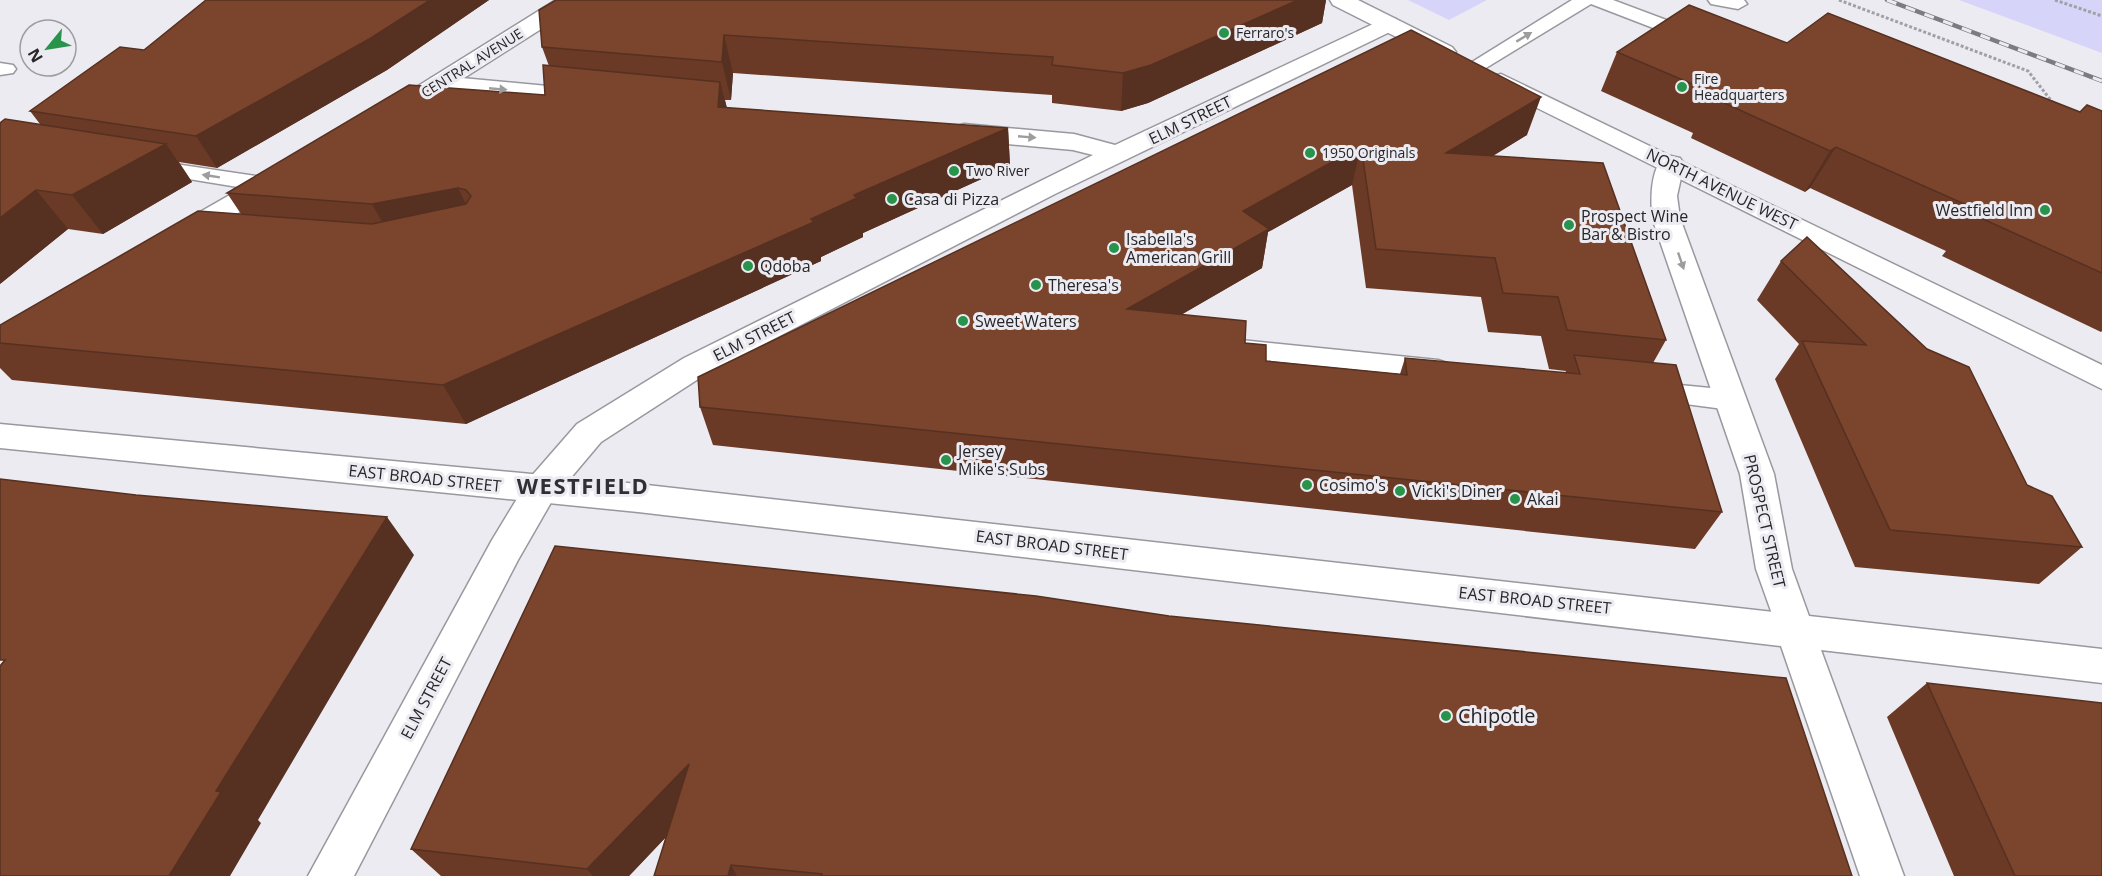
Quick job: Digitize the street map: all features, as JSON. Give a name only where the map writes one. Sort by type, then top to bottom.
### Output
[{"type":"street","name":"CENTRAL AVENUE","points":[[376,123],[571,0]]},
{"type":"street","name":"NORTH AVENUE WEST","points":[[1341,0],[2102,378]]},
{"type":"street","name":"ELM STREET","points":[[330,876],[505,550],[542,489],[589,433],[695,366],[1118,154],[1388,24]]},
{"type":"street","points":[[440,83],[609,99]]},
{"type":"street","points":[[943,130],[1074,142],[1118,154]]},
{"type":"street","name":"PROSPECT STREET","points":[[1671,164],[1664,196],[1666,218],[1757,474],[1774,569],[1882,876]]},
{"type":"street","points":[[167,243],[298,168]]},
{"type":"street","name":"EAST BROAD STREET","points":[[0,436],[542,489],[2102,666]]},
{"type":"lane","points":[[1474,67],[1585,0]]},
{"type":"lane","points":[[1597,0],[1716,46]]},
{"type":"lane","points":[[1717,0],[1738,4]]},
{"type":"lane","points":[[127,163],[268,185]]},
{"type":"lane","points":[[167,243],[212,240]]},
{"type":"lane","points":[[1211,346],[1461,372]]},
{"type":"lane","points":[[1628,389],[1731,400]]},
{"type":"path","points":[[1839,0],[2028,71],[2055,106]]},
{"type":"path","points":[[2055,0],[2102,16]]},
{"type":"shaded area","points":[[1408,0],[1487,0],[1449,20]]},
{"type":"shaded area","points":[[1959,0],[2102,0],[2102,53]]},
{"type":"building","points":[[206,0],[430,0],[371,38],[196,136],[30,111],[120,47],[144,50]]},
{"type":"building","points":[[556,0],[1298,0],[1151,65],[1123,73],[1052,65],[1053,57],[724,35],[722,62],[542,47],[539,10]]},
{"type":"building","points":[[1689,5],[1787,43],[1828,13],[2080,112],[2087,105],[2102,111],[2102,273],[1974,215],[1978,210],[1836,147],[1830,151],[1711,97],[1716,94],[1617,52]]},
{"type":"building","points":[[1411,30],[1541,97],[1446,153],[1603,163],[1666,340],[1567,330],[1558,297],[1503,293],[1495,258],[1376,249],[1361,146],[1243,211],[1269,229],[1127,309],[1246,321],[1245,343],[1266,345],[1266,361],[1407,375],[1405,358],[1580,374],[1574,355],[1676,365],[1722,512],[700,407],[698,377]]},
{"type":"building","points":[[543,65],[720,82],[718,107],[1008,128],[854,195],[857,198],[811,219],[814,222],[443,385],[0,343],[0,325],[198,211],[372,224],[466,204],[471,196],[466,190],[458,188],[372,204],[227,193],[409,85],[545,95]]},
{"type":"building","points":[[5,119],[166,144],[72,195],[36,190],[0,218],[0,123]]},
{"type":"building","points":[[1807,237],[1927,349],[1969,367],[2027,485],[2052,496],[2082,547],[1890,530],[1802,341],[1866,345],[1781,261]]},
{"type":"building","points":[[0,479],[136,495],[387,517],[216,791],[221,792],[169,876],[0,876],[0,666],[5,660],[0,660]]},
{"type":"building","points":[[555,546],[1036,596],[1169,616],[1786,678],[1852,876],[821,876],[822,874],[731,865],[728,876],[654,876],[689,764],[587,869],[411,849]]},
{"type":"building","points":[[1927,683],[2102,703],[2102,876],[2015,876]]},
{"type":"railway","points":[[1887,0],[2102,81]]},
{"type":"place","name":"Ferraro's","points":[[1224,33]]},
{"type":"place","name":"Fire Headquarters","points":[[1682,87]]},
{"type":"place","name":"1950 Originals","points":[[1310,153]]},
{"type":"place","name":"Two River","points":[[954,171]]},
{"type":"place","name":"Casa di Pizza","points":[[892,199]]},
{"type":"place","name":"Westfield Inn","points":[[2045,210]]},
{"type":"place","name":"Prospect Wine Bar & Bistro","points":[[1569,225]]},
{"type":"place","name":"Isabella's American Grill","points":[[1114,248]]},
{"type":"place","name":"Qdoba","points":[[748,266]]},
{"type":"place","name":"Theresa's","points":[[1036,285]]},
{"type":"place","name":"Sweet Waters","points":[[963,321]]},
{"type":"place","name":"Jersey Mike's Subs","points":[[946,460]]},
{"type":"place","name":"Cosimo's","points":[[1307,485]]},
{"type":"place","name":"Vicki's Diner","points":[[1400,491]]},
{"type":"place","name":"Akai","points":[[1515,499]]},
{"type":"place","name":"Chipotle","points":[[1446,716]]},
{"type":"district","name":"WESTFIELD","points":[[583,486]]}]
